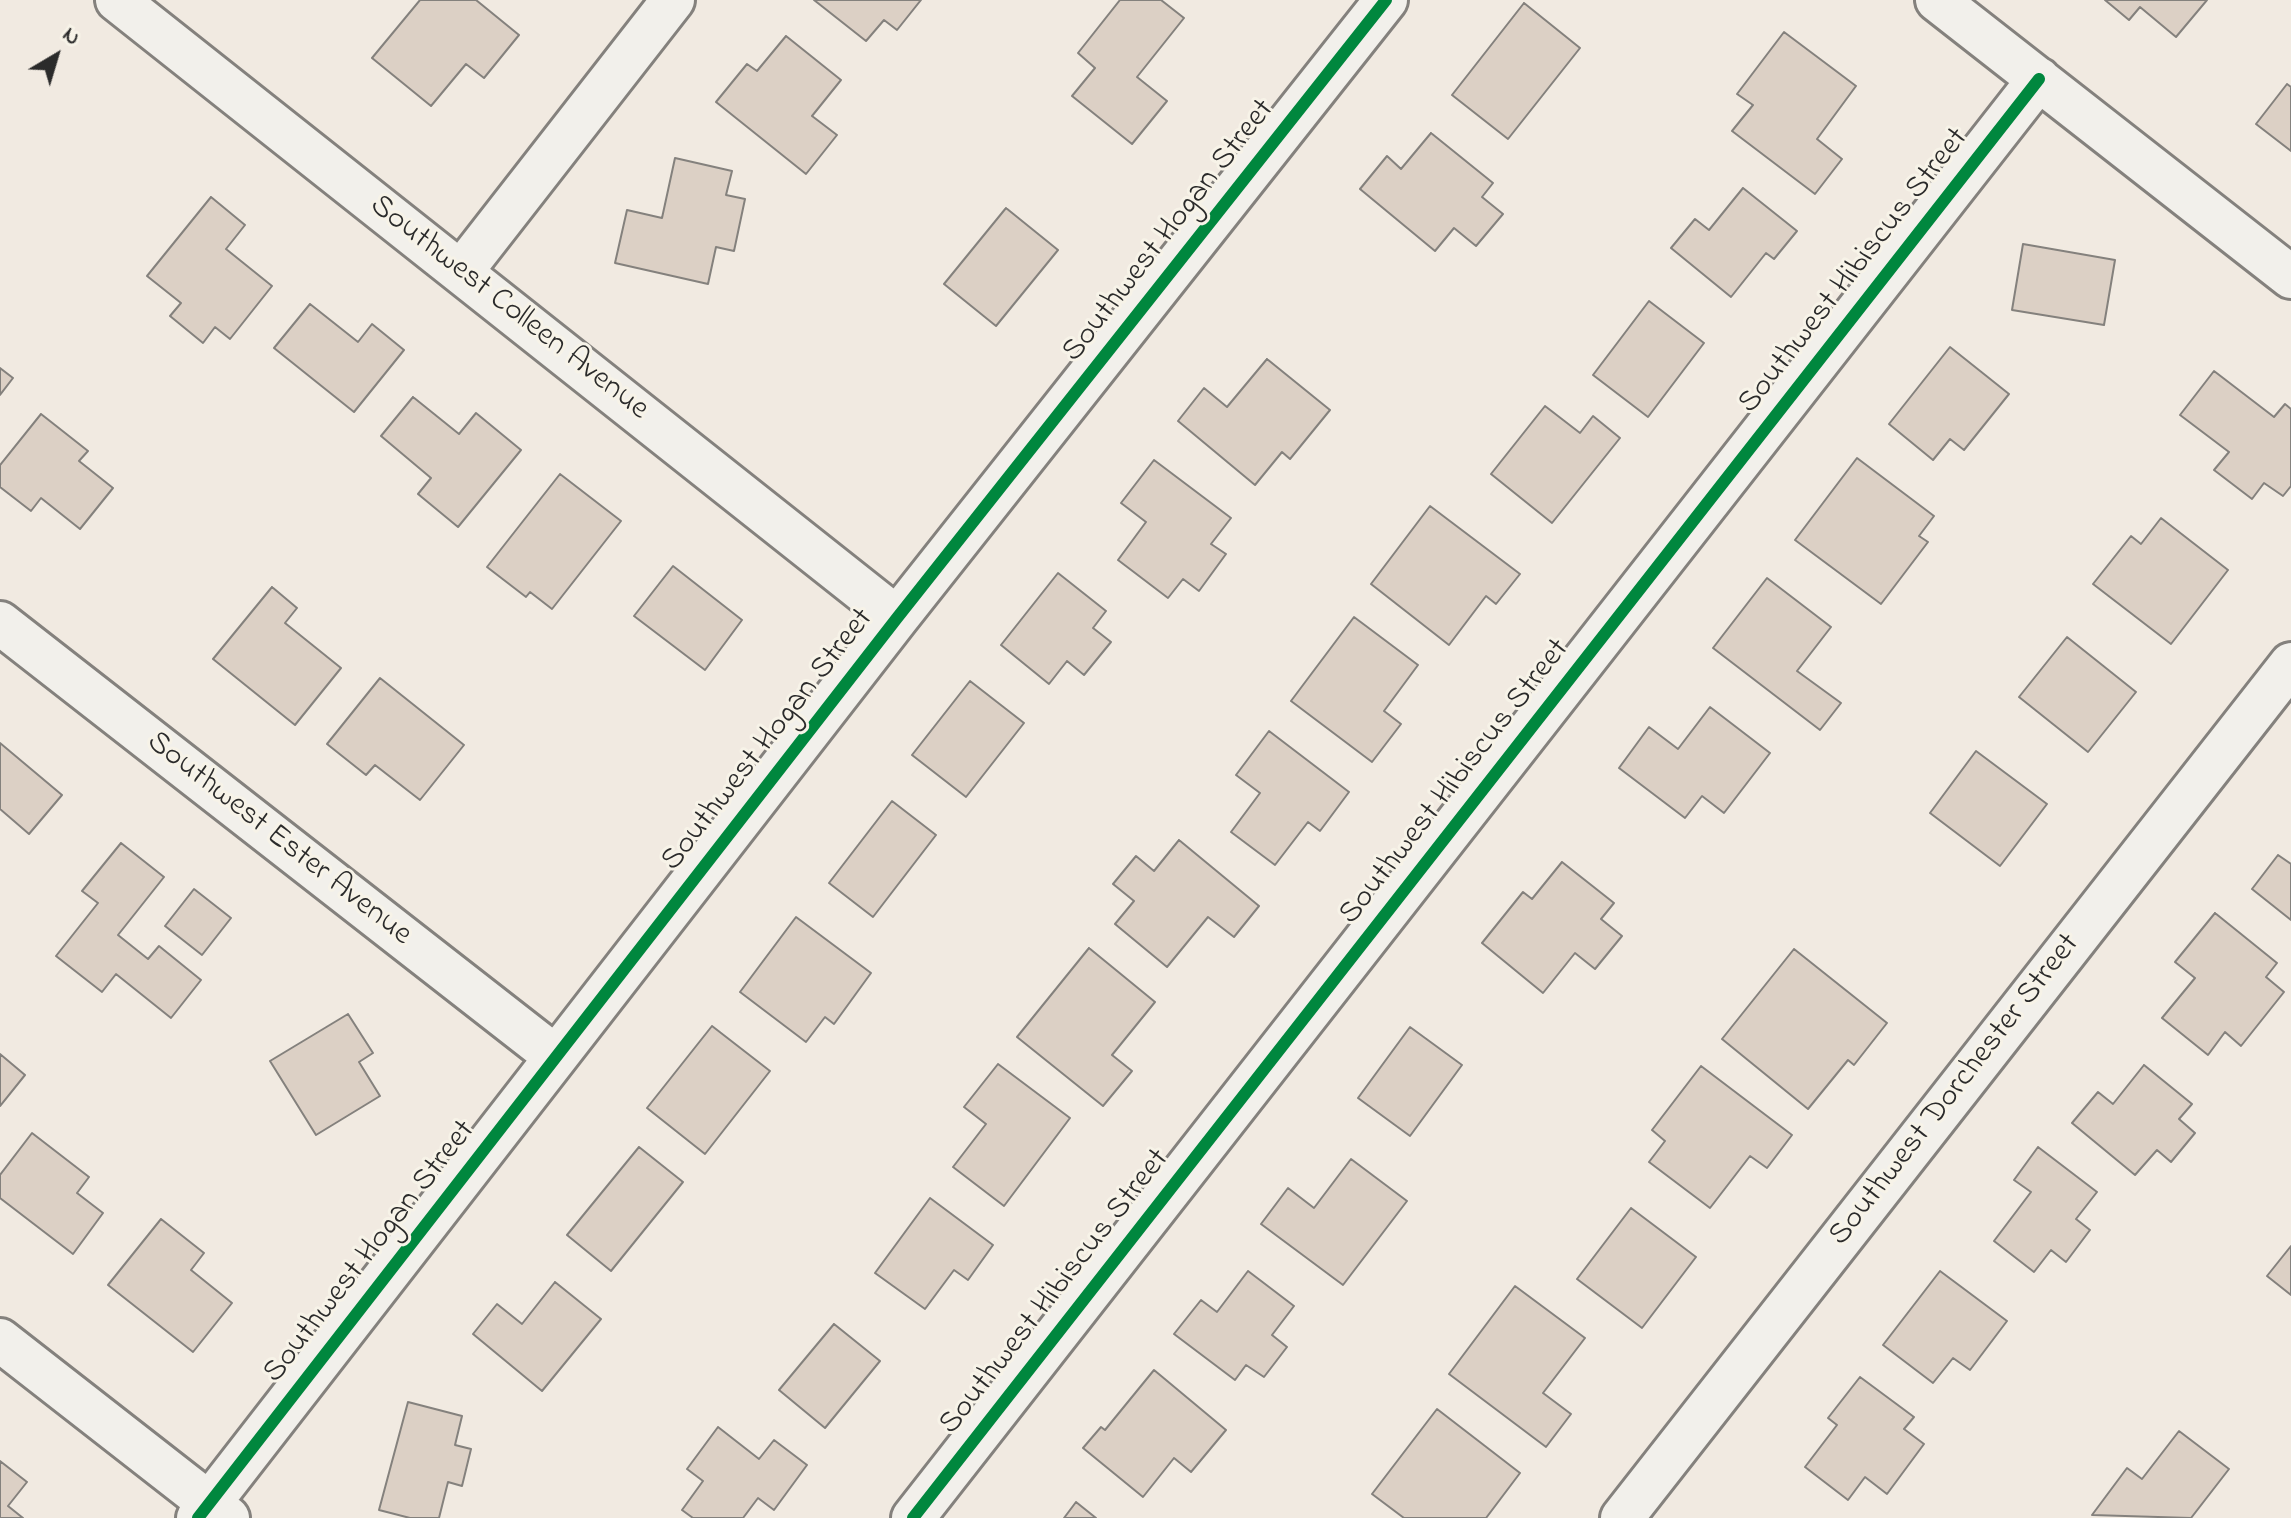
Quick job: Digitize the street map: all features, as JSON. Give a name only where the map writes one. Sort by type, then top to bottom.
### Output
[{"type":"street","name":"Southwest Colleen Avenue","points":[[117,0],[897,618]]},
{"type":"street","points":[[461,272],[673,0]]},
{"type":"street","name":"Southwest Hogan Street","points":[[212,1513],[556,1057],[897,618],[1386,0]]},
{"type":"street","points":[[1937,0],[2291,277]]},
{"type":"street","name":"Southwest Hibiscus Street","points":[[913,1518],[2039,79]]},
{"type":"street","name":"Southwest Ester Avenue","points":[[0,623],[556,1057]]},
{"type":"street","name":"Southwest Dorchester Street","points":[[1622,1518],[2291,664]]},
{"type":"street","points":[[0,1340],[212,1513]]},
{"type":"building","points":[[420,0],[476,0],[519,35],[484,78],[466,64],[431,106],[372,58]]},
{"type":"building","points":[[814,0],[921,0],[897,30],[884,20],[866,41]]},
{"type":"building","points":[[1120,0],[1161,0],[1184,18],[1137,77],[1167,101],[1132,144],[1072,96],[1095,68],[1078,53]]},
{"type":"building","points":[[2105,0],[2207,0],[2176,37],[2140,7],[2129,20]]},
{"type":"building","points":[[1524,3],[1580,48],[1508,139],[1452,95]]},
{"type":"building","points":[[1784,32],[1856,86],[1817,139],[1842,159],[1815,194],[1732,131],[1753,105],[1737,94]]},
{"type":"building","points":[[786,36],[841,80],[812,116],[837,135],[806,174],[716,102],[747,64],[757,71]]},
{"type":"building","points":[[2287,84],[2291,87],[2291,151],[2256,124]]},
{"type":"building","points":[[1431,133],[1493,183],[1482,197],[1503,214],[1476,246],[1454,228],[1435,251],[1360,189],[1387,156],[1401,169]]},
{"type":"building","points":[[675,158],[732,171],[726,195],[745,199],[734,251],[716,247],[708,284],[615,263],[627,210],[662,218]]},
{"type":"building","points":[[1743,188],[1797,231],[1774,259],[1766,253],[1731,297],[1671,248],[1695,219],[1709,230]]},
{"type":"building","points":[[211,197],[245,225],[226,249],[272,286],[230,339],[215,327],[203,343],[170,316],[181,303],[147,276]]},
{"type":"building","points":[[1006,208],[1058,250],[996,326],[944,284]]},
{"type":"building","points":[[2023,244],[2115,260],[2104,325],[2012,310]]},
{"type":"building","points":[[1649,301],[1704,343],[1648,417],[1593,375]]},
{"type":"building","points":[[310,304],[358,342],[372,324],[404,350],[354,412],[274,348]]},
{"type":"building","points":[[1950,347],[2009,394],[1964,450],[1950,439],[1933,460],[1889,424]]},
{"type":"building","points":[[1267,359],[1330,410],[1290,459],[1282,452],[1255,485],[1178,421],[1204,388],[1227,407]]},
{"type":"building","points":[[0,368],[13,378],[0,395]]},
{"type":"building","points":[[2214,371],[2274,417],[2285,404],[2291,409],[2291,486],[2283,496],[2264,483],[2252,499],[2214,470],[2229,452],[2180,415]]},
{"type":"building","points":[[413,397],[459,434],[476,413],[521,450],[458,527],[418,494],[431,478],[381,436]]},
{"type":"building","points":[[1545,406],[1580,433],[1593,416],[1620,438],[1552,523],[1491,474]]},
{"type":"building","points":[[41,414],[88,451],[79,461],[113,488],[80,529],[41,498],[31,511],[0,487],[0,465]]},
{"type":"building","points":[[1857,458],[1934,516],[1919,536],[1928,542],[1881,604],[1795,540]]},
{"type":"building","points":[[1154,460],[1231,518],[1211,544],[1226,554],[1199,591],[1183,579],[1168,598],[1118,560],[1146,522],[1121,503]]},
{"type":"building","points":[[560,474],[621,521],[552,609],[530,592],[526,597],[487,567]]},
{"type":"building","points":[[1430,506],[1520,574],[1496,604],[1486,596],[1449,645],[1371,584]]},
{"type":"building","points":[[2161,518],[2228,570],[2171,644],[2093,584],[2131,536],[2141,544]]},
{"type":"building","points":[[673,566],[742,620],[705,670],[634,616]]},
{"type":"building","points":[[1058,573],[1106,611],[1093,628],[1111,642],[1084,675],[1067,661],[1049,684],[1001,645]]},
{"type":"building","points":[[1767,578],[1831,627],[1797,671],[1841,703],[1820,730],[1713,648]]},
{"type":"building","points":[[272,587],[297,608],[285,623],[341,668],[295,725],[213,659]]},
{"type":"building","points":[[1354,617],[1418,665],[1384,711],[1401,724],[1372,762],[1291,701]]},
{"type":"building","points":[[2067,637],[2136,692],[2088,752],[2019,697]]},
{"type":"building","points":[[380,678],[464,745],[420,800],[375,765],[366,775],[327,744]]},
{"type":"building","points":[[970,681],[1024,723],[966,797],[912,755]]},
{"type":"building","points":[[1710,707],[1770,753],[1724,813],[1702,796],[1685,818],[1619,768],[1649,727],[1678,749]]},
{"type":"building","points":[[1269,731],[1349,792],[1320,831],[1308,822],[1275,865],[1231,832],[1260,793],[1236,775]]},
{"type":"building","points":[[0,743],[62,795],[29,834],[0,809]]},
{"type":"building","points":[[1976,751],[2047,804],[2000,866],[1930,813]]},
{"type":"building","points":[[892,801],[936,835],[873,917],[829,883]]},
{"type":"building","points":[[1179,840],[1259,906],[1234,937],[1208,917],[1167,967],[1115,924],[1134,901],[1113,884],[1136,856],[1154,871]]},
{"type":"building","points":[[121,843],[164,877],[118,935],[148,959],[159,946],[201,980],[171,1018],[116,974],[102,992],[56,956],[98,903],[82,891]]},
{"type":"building","points":[[2278,855],[2291,864],[2291,920],[2252,889]]},
{"type":"building","points":[[1562,862],[1614,903],[1601,919],[1622,936],[1595,969],[1575,953],[1543,993],[1482,943],[1523,892],[1532,899]]},
{"type":"building","points":[[194,889],[231,918],[202,955],[165,926]]},
{"type":"building","points":[[2215,913],[2277,963],[2266,977],[2284,992],[2241,1046],[2225,1032],[2208,1055],[2162,1018],[2195,978],[2175,962]]},
{"type":"building","points":[[796,917],[871,973],[834,1024],[825,1017],[806,1042],[740,992]]},
{"type":"building","points":[[1089,948],[1155,1002],[1112,1055],[1132,1071],[1103,1106],[1017,1037]]},
{"type":"building","points":[[1794,949],[1887,1023],[1854,1065],[1848,1060],[1808,1109],[1722,1039]]},
{"type":"building","points":[[348,1014],[373,1053],[359,1062],[380,1096],[316,1135],[270,1061]]},
{"type":"building","points":[[712,1026],[770,1071],[705,1154],[647,1108]]},
{"type":"building","points":[[1410,1027],[1462,1065],[1410,1136],[1358,1098]]},
{"type":"building","points":[[0,1054],[25,1075],[0,1106]]},
{"type":"building","points":[[998,1064],[1070,1118],[1004,1206],[953,1167],[986,1124],[964,1107]]},
{"type":"building","points":[[2144,1065],[2192,1104],[2179,1119],[2195,1133],[2171,1162],[2157,1150],[2135,1175],[2072,1123],[2098,1092],[2113,1104]]},
{"type":"building","points":[[1701,1066],[1792,1135],[1767,1168],[1750,1156],[1710,1208],[1649,1162],[1665,1141],[1652,1130]]},
{"type":"building","points":[[32,1133],[89,1177],[77,1193],[103,1213],[73,1254],[0,1198],[0,1175]]},
{"type":"building","points":[[639,1147],[683,1182],[611,1271],[567,1235]]},
{"type":"building","points":[[2038,1147],[2097,1192],[2076,1219],[2090,1230],[2066,1262],[2051,1250],[2034,1272],[1994,1241],[2031,1192],[2014,1180]]},
{"type":"building","points":[[1351,1159],[1407,1201],[1343,1285],[1261,1224],[1288,1188],[1314,1208]]},
{"type":"building","points":[[930,1198],[993,1245],[968,1280],[954,1270],[925,1309],[875,1273]]},
{"type":"building","points":[[1631,1208],[1696,1257],[1642,1328],[1577,1279]]},
{"type":"building","points":[[161,1219],[204,1253],[191,1270],[232,1303],[193,1352],[108,1285]]},
{"type":"building","points":[[2291,1246],[2291,1295],[2267,1276]]},
{"type":"building","points":[[1248,1271],[1294,1306],[1272,1335],[1287,1347],[1264,1377],[1246,1365],[1235,1380],[1174,1334],[1201,1300],[1217,1312]]},
{"type":"building","points":[[1940,1271],[2007,1321],[1970,1370],[1953,1358],[1933,1383],[1883,1345]]},
{"type":"building","points":[[555,1282],[601,1319],[542,1391],[473,1334],[497,1304],[522,1324]]},
{"type":"building","points":[[1515,1286],[1585,1338],[1543,1393],[1571,1414],[1546,1447],[1449,1374]]},
{"type":"building","points":[[834,1324],[880,1361],[825,1428],[779,1390]]},
{"type":"building","points":[[1154,1370],[1226,1430],[1191,1472],[1174,1458],[1143,1497],[1083,1448],[1101,1427],[1105,1430]]},
{"type":"building","points":[[1860,1377],[1914,1417],[1904,1429],[1924,1444],[1887,1494],[1865,1477],[1848,1500],[1805,1467],[1837,1425],[1828,1418]]},
{"type":"building","points":[[408,1402],[462,1416],[455,1445],[471,1449],[462,1486],[448,1482],[439,1518],[410,1518],[379,1510]]},
{"type":"building","points":[[1437,1409],[1520,1473],[1486,1518],[1404,1518],[1372,1494]]},
{"type":"building","points":[[718,1427],[759,1459],[774,1440],[807,1465],[774,1510],[758,1498],[743,1518],[693,1518],[682,1510],[703,1481],[687,1469]]},
{"type":"building","points":[[2179,1431],[2229,1469],[2191,1518],[2092,1515],[2127,1468],[2142,1479]]},
{"type":"building","points":[[0,1461],[27,1482],[8,1506],[23,1518],[0,1518]]},
{"type":"building","points":[[1076,1502],[1096,1518],[1064,1518]]},
{"type":"cycle path","points":[[198,1518],[897,618],[1386,0]]},
{"type":"cycle path","points":[[913,1518],[2039,79]]}]
